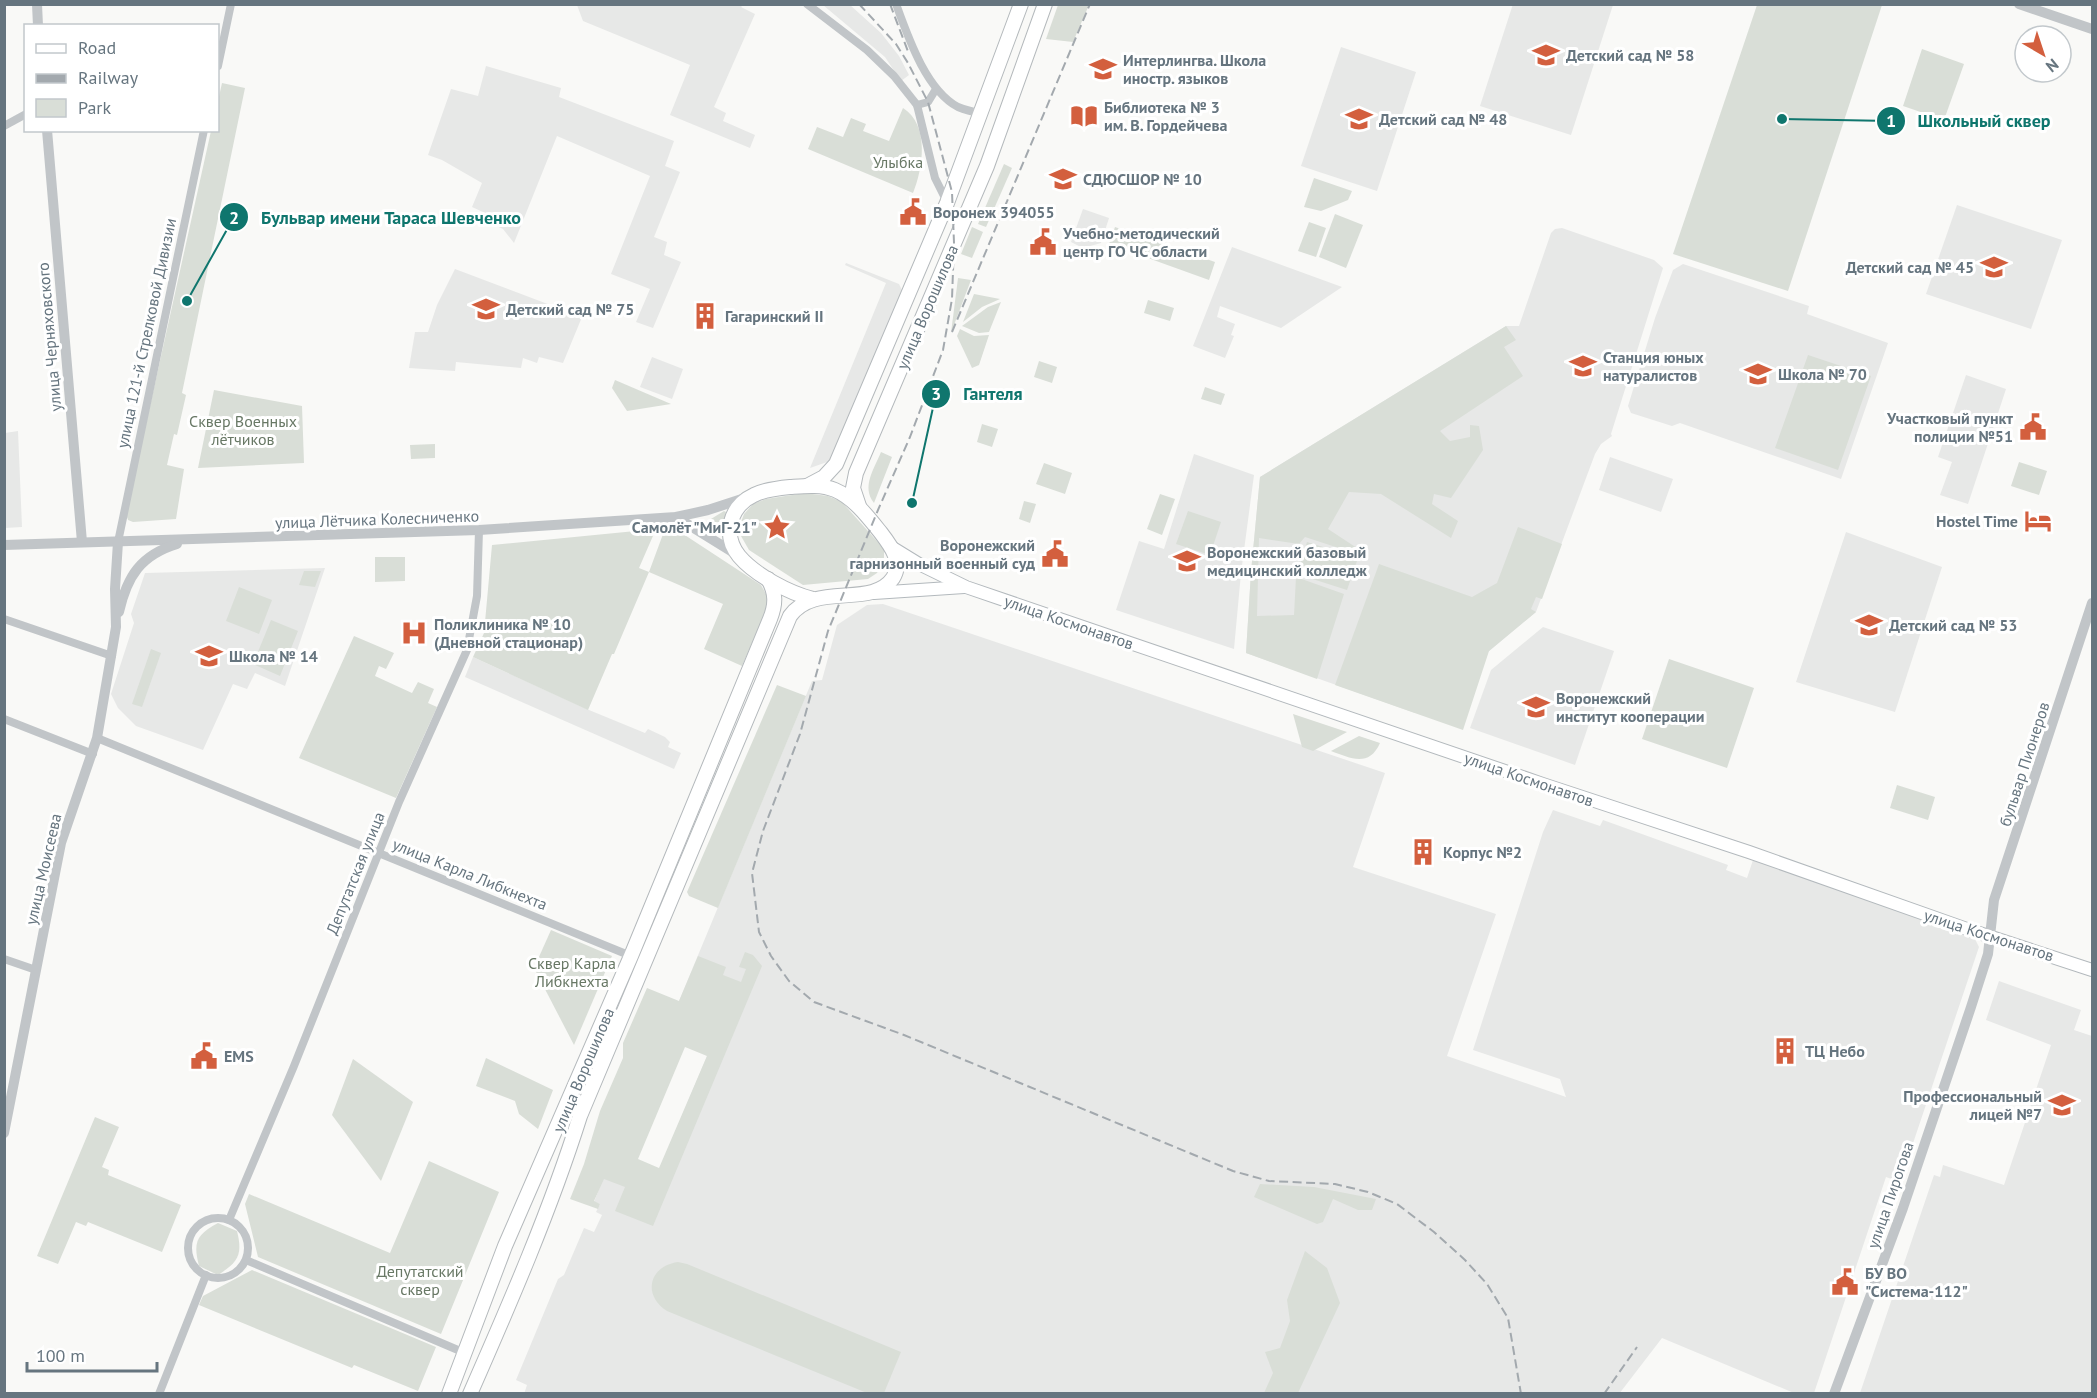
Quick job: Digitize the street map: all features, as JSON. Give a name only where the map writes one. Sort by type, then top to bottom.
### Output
[{"type":"main road","name":"улица Ворошилова","points":[[807,486],[824,477],[836,464],[947,203],[1021,4]]},
{"type":"main road","name":"улица Ворошилова","points":[[859,508],[853,488],[856,473],[987,166],[1045,4]]},
{"type":"main road","name":"улица Ворошилова","points":[[754,495],[780,488],[807,486],[835,490],[848,497],[859,508],[893,548]]},
{"type":"main road","points":[[754,495],[742,503],[734,514],[729,536],[732,546],[740,557],[789,592],[813,598],[870,593],[884,587],[893,578],[897,563],[893,548]]},
{"type":"main road","name":"улица Космонавтов","points":[[893,548],[919,564],[966,587],[2092,970]]},
{"type":"main road","name":"улица Ворошилова","points":[[449,1394],[491,1284],[631,956],[770,619],[775,600],[774,589],[768,579]]},
{"type":"main road","name":"улица Космонавтов","points":[[870,593],[966,587]]},
{"type":"main road","name":"улица Ворошилова","points":[[470,1394],[514,1293],[567,1157],[580,1116],[790,616],[795,608],[813,598]]},
{"type":"main road","points":[[491,1284],[514,1293]]},
{"type":"street","points":[[37,4],[38,24]]},
{"type":"street","points":[[219,61],[231,4]]},
{"type":"street","points":[[807,4],[894,76],[917,105],[935,178],[947,203]]},
{"type":"street","points":[[896,4],[923,66],[936,89],[959,107],[981,113]]},
{"type":"street","points":[[2019,4],[2092,29]]},
{"type":"street","points":[[917,105],[927,102],[936,89]]},
{"type":"street","points":[[4,126],[24,115]]},
{"type":"street","name":"улица Черняховского","points":[[47,132],[82,542]]},
{"type":"street","name":"улица 121-й Стрелковой Дивизии","points":[[118,542],[204,132]]},
{"type":"street","name":"улица Лётчика Колесниченко","points":[[4,545],[479,530],[676,517],[708,510],[754,495]]},
{"type":"street","points":[[676,517],[740,557]]},
{"type":"street","name":"Депутатская улица","points":[[230,1220],[380,854],[399,802],[467,650],[477,596],[479,530]]},
{"type":"street","points":[[116,627],[128,585],[144,561],[155,552],[192,540]]},
{"type":"street","name":"улица Моисеева","points":[[4,1133],[62,843],[97,738],[116,627],[115,589],[118,542]]},
{"type":"street","name":"бульвар Пионеров","points":[[1990,936],[1994,900],[2092,603]]},
{"type":"street","points":[[4,619],[112,656]]},
{"type":"street","points":[[4,718],[93,754]]},
{"type":"street","name":"улица Карла Либкнехта","points":[[97,738],[631,956]]},
{"type":"street","name":"улица Пирогова","points":[[1834,1394],[1903,1208],[1985,965],[1990,936]]},
{"type":"street","points":[[4,959],[36,970]]},
{"type":"street","points":[[210,1219],[230,1220],[244,1231],[248,1240],[246,1260],[234,1274],[215,1278],[206,1275],[192,1263],[189,1255],[190,1236],[195,1228],[210,1219]]},
{"type":"street","points":[[246,1260],[465,1353]]},
{"type":"street","points":[[159,1394],[206,1275]]},
{"type":"shaded area","name":"Детский сад № 58","points":[[1513,4],[1613,5],[1571,135],[1480,106]]},
{"type":"shaded area","points":[[577,5],[743,5],[741,7],[755,14],[714,107],[726,113],[723,121],[755,135],[750,148],[670,115],[690,65],[583,21]]},
{"type":"shaded area","points":[[823,5],[850,5],[881,33],[899,56],[909,75],[901,81],[885,57]]},
{"type":"shaded area","name":"Детский сад № 48","points":[[1341,47],[1416,72],[1377,191],[1301,166]]},
{"type":"shaded area","points":[[486,66],[561,88],[559,97],[674,141],[665,166],[680,172],[654,237],[667,242],[664,255],[681,262],[653,328],[636,322],[650,289],[611,274],[650,176],[557,136],[514,243],[503,229],[480,219],[483,212],[472,207],[482,183],[442,160],[428,155],[451,89],[478,96]]},
{"type":"shaded area","name":"Детский сад № 45","points":[[1957,205],[2062,240],[2031,329],[1926,294]]},
{"type":"shaded area","points":[[1083,209],[1109,218],[1101,243],[1083,248],[1071,242]]},
{"type":"shaded area","points":[[1562,228],[1654,260],[1663,268],[1612,436],[1601,444],[1595,454],[1536,612],[1415,713],[1246,653],[1260,477],[1506,326],[1519,326],[1551,233],[1555,229]]},
{"type":"shaded area","points":[[1232,247],[1342,287],[1281,328],[1220,306],[1217,317],[1235,324],[1231,335],[1234,336],[1225,358],[1193,346]]},
{"type":"shaded area","points":[[846,263],[899,284],[902,290],[830,461],[810,468],[886,283],[845,265]]},
{"type":"shaded area","name":"Школа № 70","points":[[1683,264],[1809,306],[1807,314],[1888,343],[1841,479],[1680,423],[1672,426],[1631,413],[1628,406],[1655,318],[1673,270]]},
{"type":"shaded area","points":[[455,269],[582,317],[563,363],[539,357],[537,363],[523,358],[521,368],[456,362],[455,371],[409,368],[415,332],[428,332],[437,305]]},
{"type":"shaded area","points":[[652,357],[683,369],[672,399],[640,387]]},
{"type":"shaded area","points":[[1966,375],[2006,389],[1968,504],[1940,495],[1952,462],[1938,457]]},
{"type":"shaded area","points":[[18,431],[22,527],[5,528],[5,433]]},
{"type":"shaded area","name":"Воронежский базовый медицинский колледж","points":[[1194,454],[1254,475],[1234,649],[1116,610],[1139,541],[1164,549]]},
{"type":"shaded area","points":[[1610,457],[1673,479],[1661,512],[1599,490]]},
{"type":"shaded area","name":"Детский сад № 53","points":[[1846,532],[1942,567],[1895,712],[1796,682]]},
{"type":"shaded area","name":"Школа № 14","points":[[325,568],[285,686],[255,673],[247,689],[233,684],[203,750],[136,726],[118,708],[111,694],[134,623],[131,614],[145,573]]},
{"type":"shaded area","points":[[883,604],[1385,773],[1353,867],[1496,914],[1447,1056],[1566,1097],[1560,1079],[1473,1050],[1543,832],[1553,810],[1600,826],[1603,820],[1728,865],[1726,870],[1747,878],[1753,860],[1973,935],[1979,947],[1900,1182],[1886,1177],[1814,1393],[1794,1393],[1662,1338],[1619,1394],[524,1394],[527,1385],[516,1380],[558,1279],[564,1275],[584,1228],[594,1232],[602,1215],[596,1212],[600,1204],[594,1202],[603,1179],[660,1168],[707,1056],[679,1001],[812,681],[822,680],[837,625],[867,605]]},
{"type":"shaded area","name":"Воронежский институт кооперации","points":[[1543,627],[1614,651],[1575,765],[1470,728],[1491,670]]},
{"type":"shaded area","points":[[473,657],[589,710],[645,733],[648,729],[665,737],[670,742],[668,747],[681,753],[674,769],[465,677]]},
{"type":"shaded area","points":[[1999,981],[2081,1010],[2074,1030],[2092,1036],[2092,1393],[1860,1393],[1934,1175],[1940,1177],[1943,1165],[2004,1185],[2051,1045],[1986,1020]]},
{"type":"green space","points":[[1058,5],[1089,5],[1073,42],[1046,39]]},
{"type":"green space","points":[[1757,5],[1882,5],[1788,291],[1673,254]]},
{"type":"green space","points":[[1922,49],[1964,64],[1944,120],[1903,106]]},
{"type":"green space","points":[[222,83],[245,88],[182,393],[186,395],[167,465],[184,469],[176,519],[133,522],[128,520],[126,514],[211,132],[219,132],[219,96]]},
{"type":"green space","name":"Улыбка","points":[[903,108],[912,116],[921,136],[921,160],[913,193],[808,149],[817,127],[843,137],[851,118],[866,124],[863,131],[889,141]]},
{"type":"green space","points":[[1004,164],[1012,168],[986,227],[978,224]]},
{"type":"green space","points":[[1314,178],[1352,191],[1348,200],[1321,211],[1304,207]]},
{"type":"green space","points":[[1335,214],[1363,225],[1346,268],[1319,257]]},
{"type":"green space","points":[[1309,222],[1326,228],[1316,257],[1298,251]]},
{"type":"green space","points":[[972,227],[983,232],[972,258],[961,254]]},
{"type":"green space","points":[[1115,227],[1215,262],[1209,280],[1109,244]]},
{"type":"green space","points":[[958,278],[971,280],[951,333]]},
{"type":"green space","points":[[974,294],[1000,299],[982,307],[963,322]]},
{"type":"green space","points":[[1148,300],[1174,308],[1170,321],[1144,313]]},
{"type":"green space","points":[[1001,302],[989,332],[979,333],[962,326],[988,307]]},
{"type":"green space","points":[[1506,326],[1516,340],[1504,347],[1523,376],[1440,431],[1450,441],[1470,437],[1470,425],[1479,426],[1483,450],[1451,498],[1434,494],[1432,504],[1458,521],[1451,538],[1381,494],[1349,492],[1328,529],[1357,548],[1354,553],[1305,537],[1299,544],[1259,538],[1257,616],[1294,615],[1296,577],[1344,594],[1317,679],[1246,653],[1260,477]]},
{"type":"green space","points":[[960,329],[974,336],[989,335],[979,365],[972,368],[957,336]]},
{"type":"green space","points":[[1808,355],[1871,376],[1838,470],[1775,448]]},
{"type":"green space","points":[[1039,361],[1057,367],[1052,383],[1034,377]]},
{"type":"green space","points":[[615,380],[671,404],[627,411],[612,388]]},
{"type":"green space","points":[[1205,387],[1225,394],[1221,405],[1201,399]]},
{"type":"green space","name":"Сквер Военных лётчиков","points":[[214,390],[302,406],[304,463],[198,468]]},
{"type":"green space","points":[[982,424],[998,429],[992,447],[977,442]]},
{"type":"green space","points":[[435,444],[435,458],[411,459],[410,445]]},
{"type":"green space","points":[[881,452],[892,457],[874,503],[870,497],[869,484]]},
{"type":"green space","points":[[2019,462],[2047,471],[2039,495],[2011,486]]},
{"type":"green space","points":[[1044,463],[1072,473],[1065,494],[1036,484]]},
{"type":"green space","points":[[805,493],[828,496],[842,502],[884,549],[884,561],[877,573],[868,579],[803,585],[749,550],[741,536],[741,522],[744,514],[753,504],[766,499]]},
{"type":"green space","points":[[1160,494],[1175,499],[1162,535],[1147,529]]},
{"type":"green space","points":[[1024,501],[1036,504],[1030,523],[1019,519]]},
{"type":"green space","points":[[1188,511],[1221,522],[1210,555],[1176,544]]},
{"type":"green space","points":[[726,512],[722,532],[719,533],[706,522]]},
{"type":"green space","points":[[666,526],[671,526],[761,585],[767,596],[768,606],[742,666],[704,649],[723,604],[649,572]]},
{"type":"green space","points":[[1518,527],[1562,544],[1542,599],[1536,597],[1531,609],[1536,612],[1489,651],[1463,730],[1335,685],[1379,564],[1472,597],[1497,583]]},
{"type":"green space","points":[[656,529],[639,568],[649,572],[588,710],[473,657],[484,633],[492,545]]},
{"type":"green space","points":[[1307,542],[1358,558],[1347,590],[1297,574]]},
{"type":"green space","points":[[375,557],[405,557],[405,581],[375,582]]},
{"type":"green space","points":[[304,571],[321,571],[315,587],[299,585]]},
{"type":"green space","points":[[239,587],[272,600],[259,634],[226,621]]},
{"type":"green space","points":[[271,620],[298,631],[280,676],[253,664]]},
{"type":"green space","points":[[354,636],[394,653],[386,669],[379,666],[375,676],[412,693],[418,682],[434,689],[428,703],[437,707],[396,798],[299,758]]},
{"type":"green space","points":[[151,649],[161,653],[142,707],[132,704]]},
{"type":"green space","points":[[1669,659],[1754,688],[1727,768],[1642,739]]},
{"type":"green space","points":[[777,685],[806,696],[718,908],[689,896],[687,892]]},
{"type":"green space","points":[[1293,714],[1347,732],[1313,751],[1302,747]]},
{"type":"green space","points":[[1359,736],[1380,743],[1370,756],[1358,759],[1331,751]]},
{"type":"green space","points":[[1897,785],[1935,797],[1928,820],[1890,808]]},
{"type":"green space","name":"Сквер Карла Либкнехта","points":[[551,930],[612,956],[574,1045],[534,968]]},
{"type":"green space","points":[[745,952],[753,955],[762,966],[653,1226],[615,1211],[625,1187],[604,1179],[594,1201],[600,1204],[598,1209],[570,1199],[584,1164],[600,1111],[623,1058],[623,1043],[647,988],[679,1001],[698,956],[726,967],[723,975],[741,982],[746,969],[739,967]],"holes":[[[685,1047],[707,1056],[659,1168],[638,1159]]]},
{"type":"green space","points":[[486,1058],[553,1090],[538,1129],[519,1114],[515,1101],[476,1086]]},
{"type":"green space","points":[[353,1059],[413,1102],[381,1181],[332,1115]]},
{"type":"green space","points":[[95,1117],[119,1127],[102,1167],[109,1170],[108,1175],[181,1205],[162,1252],[88,1222],[86,1226],[76,1222],[58,1264],[37,1256]]},
{"type":"green space","name":"Депутатский сквер","points":[[429,1161],[499,1192],[441,1334],[258,1257],[245,1204],[249,1194],[390,1253]]},
{"type":"green space","points":[[1260,1184],[1314,1187],[1376,1199],[1372,1210],[1358,1210],[1333,1199],[1323,1222],[1317,1224],[1254,1197]]},
{"type":"green space","points":[[218,1223],[237,1231],[239,1252],[234,1262],[218,1275],[199,1266],[196,1251],[201,1236]]},
{"type":"green space","points":[[1305,1251],[1327,1268],[1340,1303],[1298,1393],[1264,1393],[1273,1373],[1265,1352],[1280,1348],[1290,1321],[1287,1300]]},
{"type":"green space","points":[[678,1262],[901,1352],[884,1393],[867,1393],[667,1311],[654,1297],[652,1282],[661,1269]]},
{"type":"green space","name":"Депутатский сквер","points":[[252,1270],[436,1347],[418,1391],[354,1365],[352,1368],[199,1305],[203,1296]]},
{"type":"railway","points":[[859,4],[896,44],[928,102],[952,192],[954,243],[952,299],[943,350],[910,437],[828,631],[800,734],[763,831],[752,873],[759,932],[771,956],[789,981],[814,1002],[904,1035],[1233,1171],[1269,1181],[1335,1184],[1368,1192],[1397,1204],[1434,1232],[1487,1284],[1508,1318],[1521,1394]]},
{"type":"railway","points":[[890,4],[909,54]]},
{"type":"railway","points":[[952,332],[1090,4]]},
{"type":"railway","points":[[1604,1394],[1637,1347]]},
{"type":"place","name":"Детский сад № 58","points":[[1546,55]]},
{"type":"place","name":"Интерлингва. Школа иностр. языков","points":[[1103,69]]},
{"type":"place","name":"Библиотека № 3 им. В. Гордейчева","points":[[1084,116]]},
{"type":"place","name":"Детский сад № 48","points":[[1359,119]]},
{"type":"place","name":"Школьный сквер","points":[[1782,119]]},
{"type":"place","name":"СДЮСШОР № 10","points":[[1063,179]]},
{"type":"place","name":"Воронеж 394055","points":[[913,212]]},
{"type":"place","name":"Учебно-методический центр ГО ЧС области","points":[[1043,242]]},
{"type":"place","name":"Детский сад № 45","points":[[1994,267]]},
{"type":"place","name":"Бульвар имени Тараса Шевченко","points":[[187,301]]},
{"type":"place","name":"Детский сад № 75","points":[[486,309]]},
{"type":"place","name":"Гагаринский II","points":[[705,316]]},
{"type":"place","name":"Станция юных натуралистов","points":[[1583,366]]},
{"type":"place","name":"Школа № 70","points":[[1758,374]]},
{"type":"place","name":"Участковый пункт полиции №51","points":[[2033,427]]},
{"type":"place","name":"Гантеля","points":[[912,503]]},
{"type":"place","name":"Hostel Time","points":[[2038,521]]},
{"type":"place","name":"Самолёт \"МиГ-21\"","points":[[777,527]]},
{"type":"place","name":"Воронежский гарнизонный военный суд","points":[[1055,554]]},
{"type":"place","name":"Воронежский базовый медицинский колледж","points":[[1187,561]]},
{"type":"place","name":"Детский сад № 53","points":[[1869,625]]},
{"type":"place","name":"Поликлиника № 10 (Дневной стационар)","points":[[414,633]]},
{"type":"place","name":"Школа № 14","points":[[209,656]]},
{"type":"place","name":"Воронежский институт кооперации","points":[[1536,707]]},
{"type":"place","name":"Корпус №2","points":[[1423,852]]},
{"type":"place","name":"ТЦ Небо","points":[[1785,1051]]},
{"type":"place","name":"EMS","points":[[204,1056]]},
{"type":"place","name":"Профессиональный лицей №7","points":[[2062,1105]]},
{"type":"place","name":"БУ ВО \"Система-112\"","points":[[1845,1282]]}]
